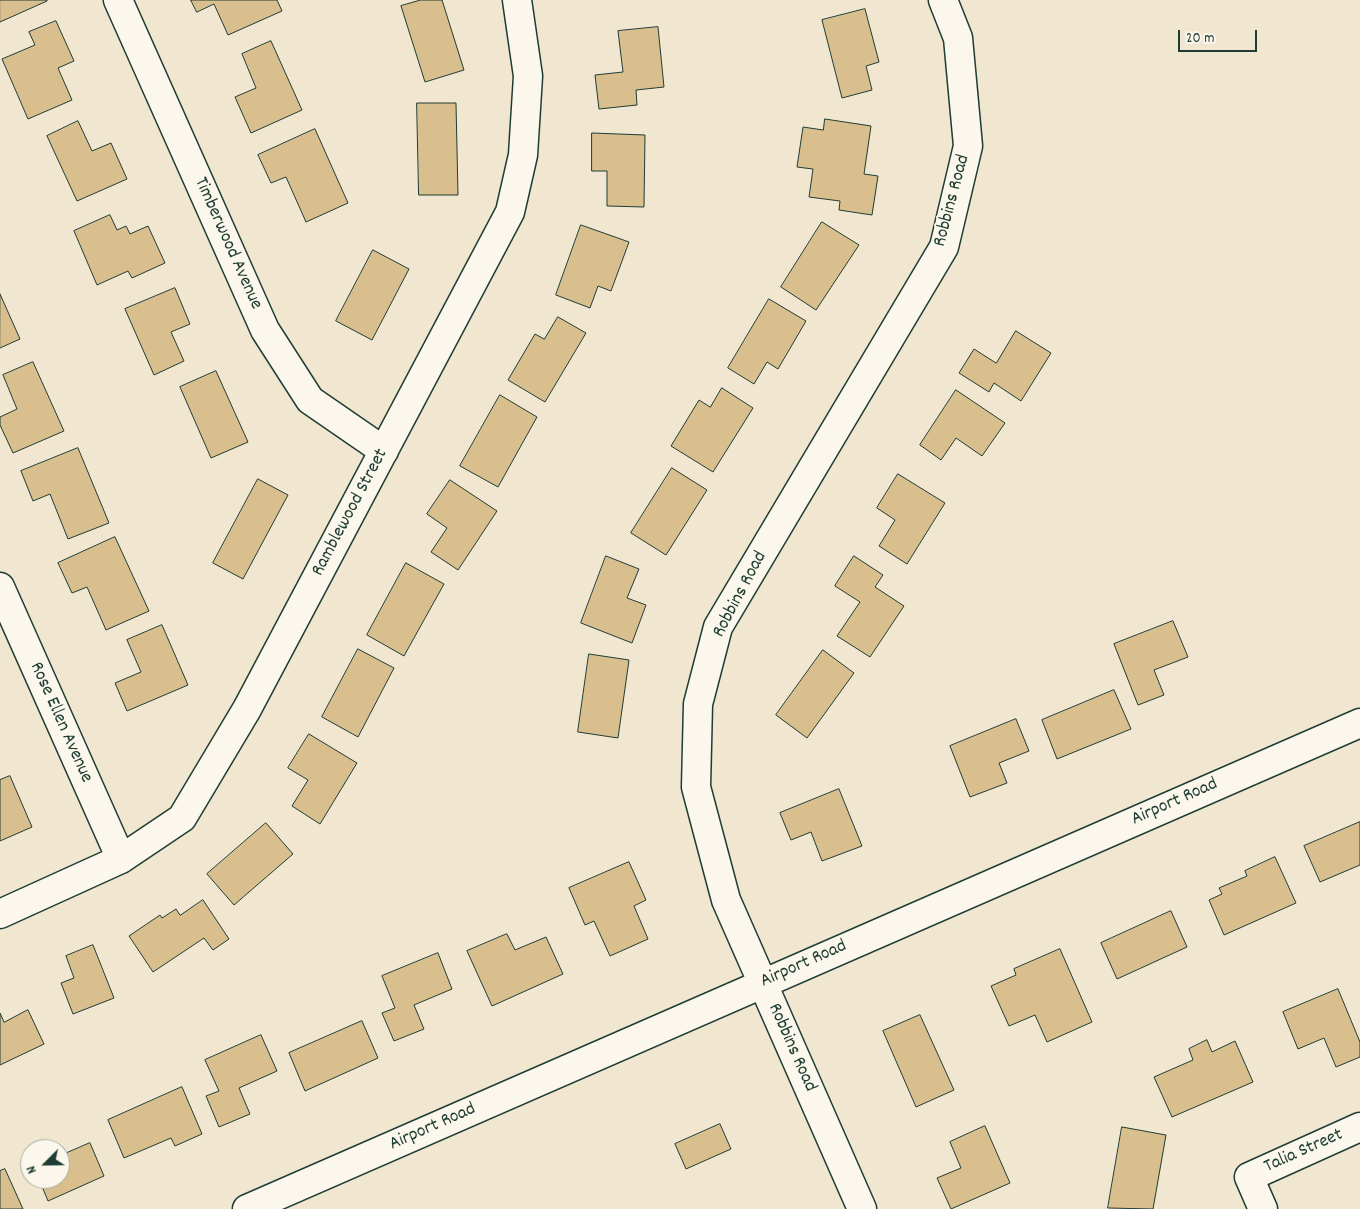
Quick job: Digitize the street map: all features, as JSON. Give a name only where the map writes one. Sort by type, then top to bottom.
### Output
[{"type":"street","name":"Timberwood Avenue","points":[[118,0],[265,330],[310,400],[384,451]]},
{"type":"street","name":"Ramblewood Street","points":[[0,914],[121,859],[182,818],[247,710],[510,212],[523,155],[528,76],[517,0]]},
{"type":"street","name":"Robbins Road","points":[[862,1209],[726,900],[696,787],[698,704],[718,627],[944,247],[968,146],[958,38],[943,0]]},
{"type":"street","name":"Rose Ellen Avenue","points":[[0,587],[121,859]]},
{"type":"street","name":"Airport Road","points":[[247,1209],[1360,723]]},
{"type":"street","name":"Talia Street","points":[[1263,1209],[1249,1177],[1360,1128]]},
{"type":"building","points":[[0,0],[47,0],[47,1],[0,22]]},
{"type":"building","points":[[191,0],[277,0],[282,11],[228,35],[214,4],[197,12]]},
{"type":"building","points":[[421,0],[442,0],[464,70],[425,82],[401,6]]},
{"type":"building","points":[[865,9],[879,62],[866,66],[872,90],[842,98],[822,20]]},
{"type":"building","points":[[56,21],[74,61],[58,68],[72,100],[28,119],[2,59],[35,45],[29,32]]},
{"type":"building","points":[[658,27],[664,87],[636,90],[637,105],[599,109],[595,75],[623,72],[618,31]]},
{"type":"building","points":[[271,41],[302,110],[251,133],[235,97],[256,88],[242,54]]},
{"type":"building","points":[[417,103],[456,103],[458,195],[419,195]]},
{"type":"building","points":[[825,119],[871,126],[864,174],[878,176],[872,215],[839,210],[840,201],[809,197],[813,169],[797,167],[803,127],[823,130]]},
{"type":"building","points":[[78,121],[92,151],[111,143],[127,179],[77,201],[47,136]]},
{"type":"building","points":[[315,129],[348,203],[306,222],[286,177],[271,183],[258,155]]},
{"type":"building","points":[[592,133],[645,135],[644,207],[607,206],[607,171],[592,171]]},
{"type":"building","points":[[110,215],[117,230],[126,226],[130,234],[148,226],[165,263],[132,278],[128,271],[97,285],[74,231]]},
{"type":"building","points":[[822,222],[859,245],[816,310],[781,287]]},
{"type":"building","points":[[581,225],[629,242],[611,291],[598,286],[590,308],[556,295]]},
{"type":"building","points":[[373,250],[409,269],[372,340],[336,321]]},
{"type":"building","points":[[175,288],[190,324],[171,332],[184,361],[154,375],[125,309]]},
{"type":"building","points":[[0,294],[20,339],[0,348]]},
{"type":"building","points":[[769,299],[806,321],[778,369],[767,362],[754,384],[728,368]]},
{"type":"building","points":[[558,317],[586,333],[545,402],[508,380],[535,334],[544,339]]},
{"type":"building","points":[[1016,331],[1051,353],[1021,401],[994,383],[989,392],[959,373],[974,349],[996,363]]},
{"type":"building","points":[[33,362],[64,431],[13,453],[0,425],[0,417],[17,409],[3,375]]},
{"type":"building","points":[[216,371],[248,442],[211,458],[180,387]]},
{"type":"building","points":[[722,388],[753,408],[713,472],[671,446],[699,400],[710,407]]},
{"type":"building","points":[[956,390],[1005,423],[982,456],[956,438],[941,460],[920,445]]},
{"type":"building","points":[[500,395],[537,417],[498,487],[460,466]]},
{"type":"building","points":[[78,448],[109,523],[68,539],[50,494],[33,501],[21,471]]},
{"type":"building","points":[[672,468],[707,490],[666,555],[631,533]]},
{"type":"building","points":[[898,474],[945,503],[907,564],[879,546],[895,520],[877,508]]},
{"type":"building","points":[[258,479],[288,495],[243,579],[213,563]]},
{"type":"building","points":[[450,480],[497,511],[458,570],[431,552],[447,528],[427,514]]},
{"type":"building","points":[[115,537],[149,611],[106,630],[87,587],[72,593],[58,563]]},
{"type":"building","points":[[606,556],[639,569],[627,598],[646,605],[632,643],[581,623]]},
{"type":"building","points":[[854,556],[883,575],[875,587],[904,606],[870,657],[837,636],[860,602],[835,586]]},
{"type":"building","points":[[406,563],[444,584],[404,656],[367,635]]},
{"type":"building","points":[[1173,621],[1188,657],[1154,670],[1164,695],[1138,705],[1114,644]]},
{"type":"building","points":[[162,625],[188,685],[127,711],[115,683],[141,672],[127,640]]},
{"type":"building","points":[[358,649],[394,668],[358,737],[322,717]]},
{"type":"building","points":[[823,650],[854,673],[807,738],[776,715]]},
{"type":"building","points":[[589,654],[629,660],[618,738],[578,732]]},
{"type":"building","points":[[1114,690],[1131,729],[1057,759],[1042,720]]},
{"type":"building","points":[[1016,719],[1029,751],[999,763],[1007,783],[970,797],[950,746]]},
{"type":"building","points":[[309,734],[357,763],[320,824],[292,806],[308,780],[288,768]]},
{"type":"building","points":[[10,776],[32,827],[0,841],[0,780]]},
{"type":"building","points":[[839,789],[862,846],[822,861],[811,832],[791,840],[780,813]]},
{"type":"building","points":[[1360,822],[1360,865],[1320,882],[1304,846]]},
{"type":"building","points":[[266,823],[293,854],[234,905],[207,874]]},
{"type":"building","points":[[1275,857],[1296,903],[1224,935],[1209,900],[1222,894],[1219,888],[1247,876],[1245,871]]},
{"type":"building","points":[[629,862],[646,900],[634,906],[648,939],[610,956],[594,921],[585,925],[569,888]]},
{"type":"building","points":[[203,900],[229,939],[213,950],[204,938],[153,972],[129,936],[160,915],[162,918],[176,909],[180,915]]},
{"type":"building","points":[[1171,911],[1187,947],[1117,979],[1101,943]]},
{"type":"building","points":[[507,934],[515,950],[546,937],[563,974],[492,1006],[467,951]]},
{"type":"building","points":[[93,945],[114,998],[73,1014],[61,983],[74,978],[66,956]]},
{"type":"building","points":[[1060,949],[1092,1022],[1047,1042],[1035,1015],[1009,1026],[991,986],[1016,975],[1014,969]]},
{"type":"building","points":[[438,953],[452,989],[414,1005],[424,1029],[394,1041],[382,1013],[395,1008],[382,976]]},
{"type":"building","points":[[1338,989],[1360,1042],[1360,1057],[1336,1067],[1324,1038],[1298,1049],[1283,1012]]},
{"type":"building","points":[[28,1010],[44,1044],[0,1065],[0,1013],[4,1022]]},
{"type":"building","points":[[920,1015],[954,1090],[916,1107],[883,1031]]},
{"type":"building","points":[[362,1021],[378,1058],[305,1091],[289,1053]]},
{"type":"building","points":[[261,1035],[277,1071],[239,1088],[250,1114],[219,1127],[206,1096],[219,1091],[205,1060]]},
{"type":"building","points":[[1207,1040],[1212,1052],[1235,1041],[1253,1082],[1172,1117],[1154,1077],[1193,1060],[1189,1049]]},
{"type":"building","points":[[182,1087],[202,1134],[175,1146],[171,1138],[124,1158],[108,1120]]},
{"type":"building","points":[[720,1124],[731,1149],[686,1169],[675,1144]]},
{"type":"building","points":[[985,1126],[1010,1183],[951,1209],[937,1178],[961,1168],[950,1142]]},
{"type":"building","points":[[1122,1127],[1166,1135],[1153,1209],[1108,1208]]},
{"type":"building","points":[[90,1143],[104,1176],[48,1201],[43,1189],[70,1189],[70,1152]]},
{"type":"building","points":[[5,1169],[23,1209],[0,1209],[0,1171]]}]
